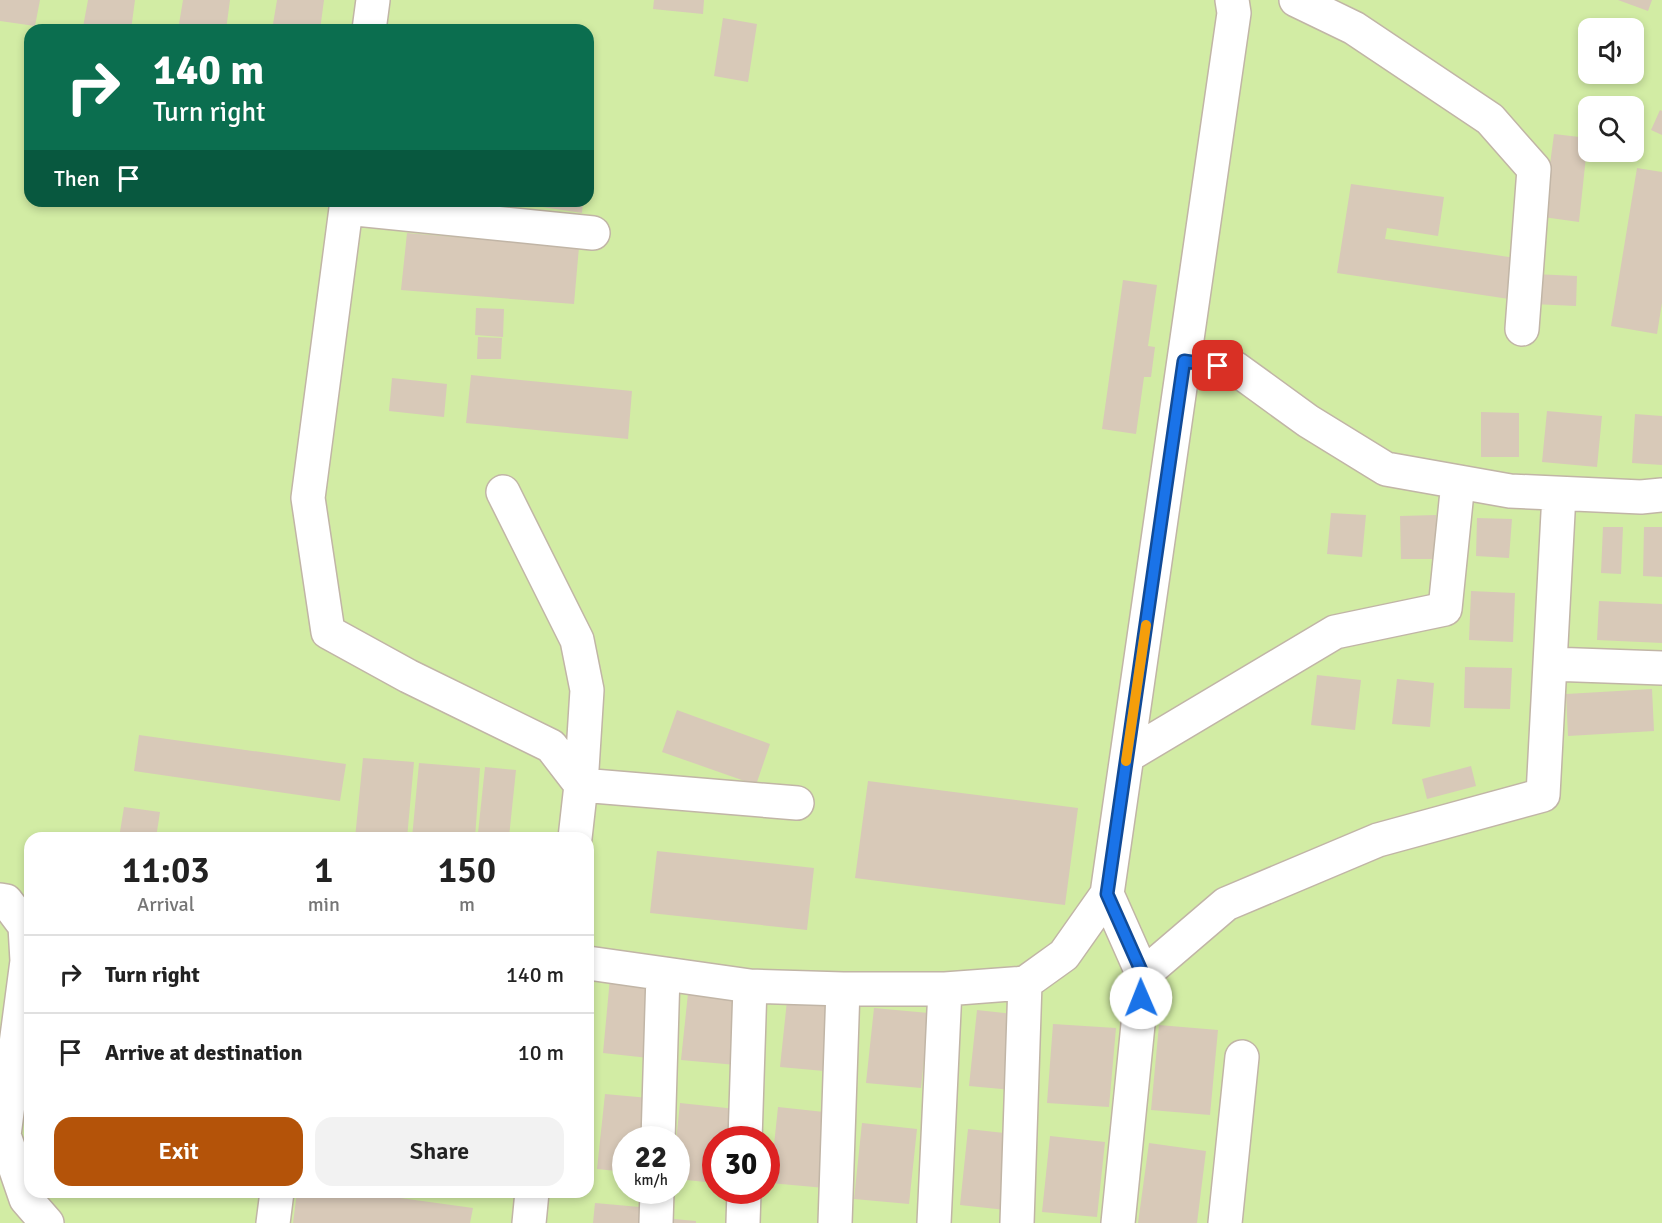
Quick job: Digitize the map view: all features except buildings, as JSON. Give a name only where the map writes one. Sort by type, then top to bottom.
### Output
[{"type":"street","points":[[370,24],[373,0]]},
{"type":"street","points":[[594,964],[750,986],[843,989],[945,988],[1025,982],[1064,955],[1107,894],[1234,13],[1232,0]]},
{"type":"street","points":[[1296,0],[1354,28],[1490,119],[1534,169],[1522,329]]},
{"type":"street","points":[[346,207],[308,498],[328,632],[408,676],[551,746],[581,785],[797,803]]},
{"type":"street","points":[[364,207],[593,233]]},
{"type":"street","points":[[1184,361],[1235,368],[1308,421],[1386,469],[1510,491],[1641,497],[1662,495]]},
{"type":"street","points":[[1127,756],[1335,632],[1445,609],[1458,482]]},
{"type":"street","points":[[503,492],[577,640],[586,690],[581,785],[576,832]]},
{"type":"street","points":[[1143,975],[1226,904],[1378,840],[1543,795],[1559,494]]},
{"type":"street","points":[[1550,664],[1662,668]]},
{"type":"street","points":[[1107,894],[1143,975],[1118,1223]]},
{"type":"street","points":[[0,900],[6,901],[24,925]]},
{"type":"street","points":[[658,1126],[663,974]]},
{"type":"street","points":[[1017,1223],[1025,982]]},
{"type":"street","points":[[24,984],[4,1136],[24,1202]]},
{"type":"street","points":[[745,1126],[750,986]]},
{"type":"street","points":[[934,1223],[945,988]]},
{"type":"street","points":[[835,1223],[843,989]]},
{"type":"street","points":[[1225,1223],[1242,1057]]},
{"type":"street","points":[[273,1223],[276,1198]]},
{"type":"street","points":[[529,1223],[531,1198]]},
{"type":"street","points":[[656,1223],[657,1204]]},
{"type":"street","points":[[743,1223],[744,1204]]},
{"type":"green space","points":[[0,0],[1662,0],[1662,1223],[0,1223]]},
{"type":"slow traffic","points":[[1126,761],[1146,625]]},
{"type":"route","points":[[1141,998],[1143,975],[1107,894],[1184,361],[1218,366]]}]
